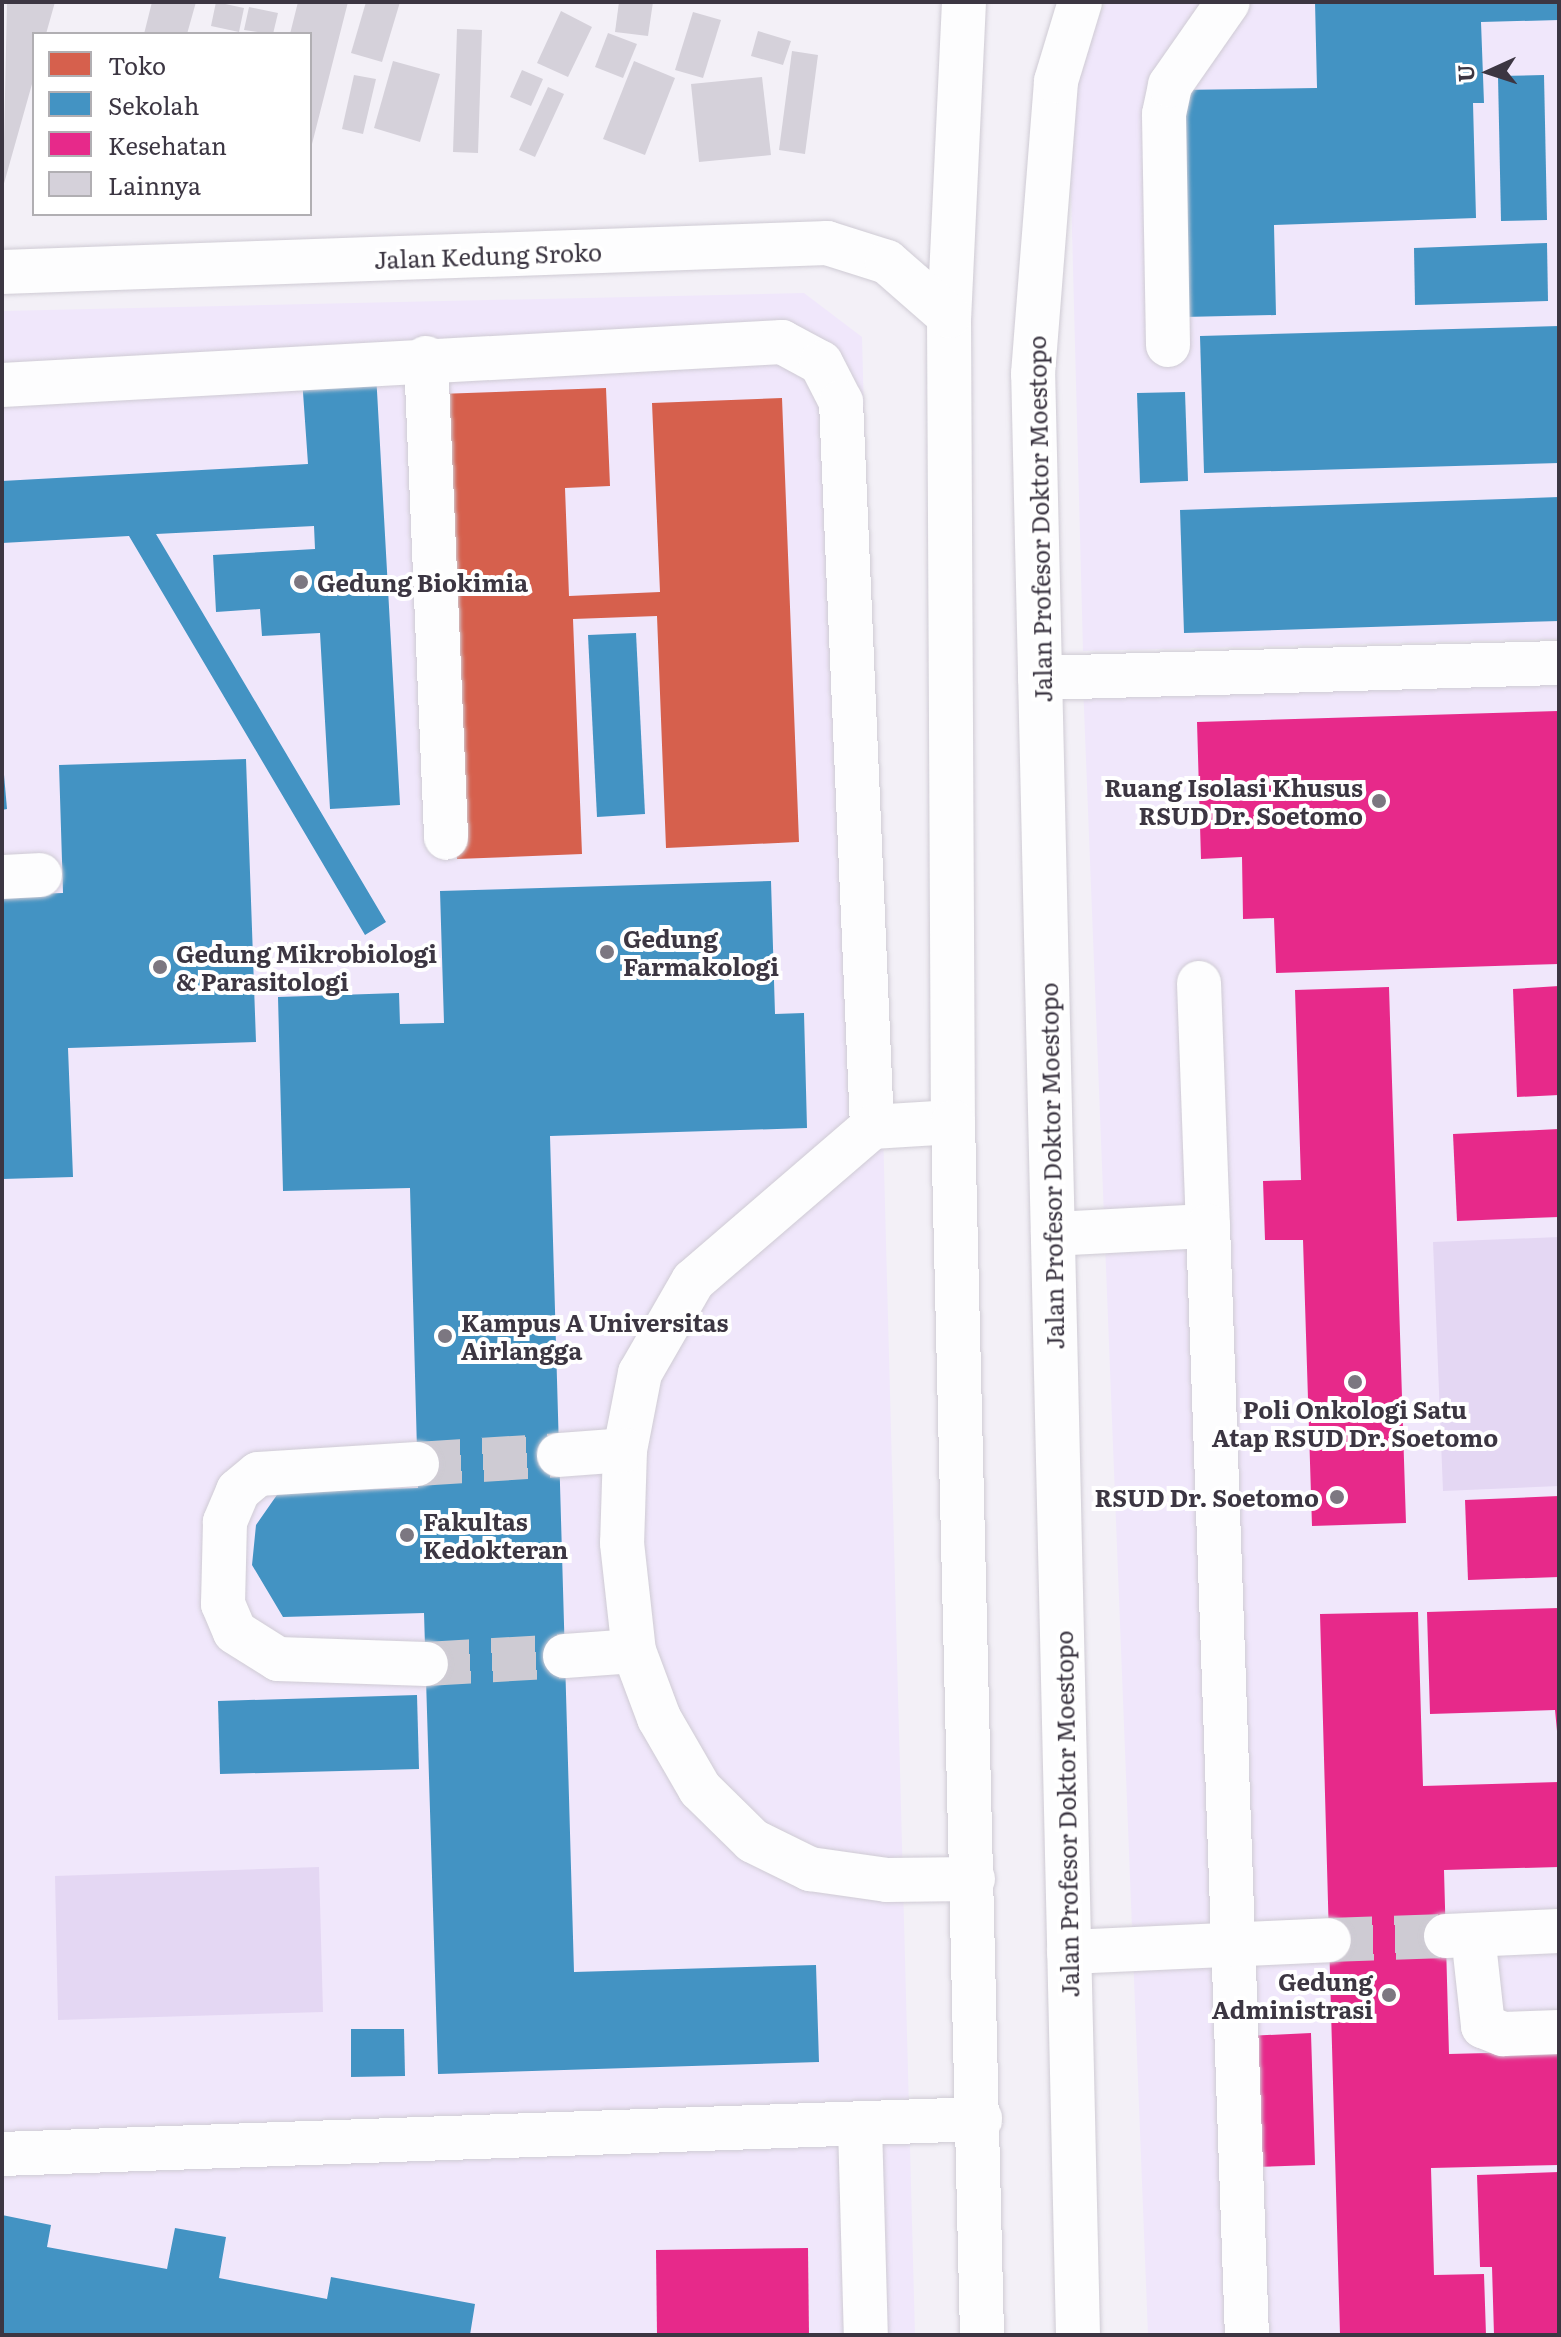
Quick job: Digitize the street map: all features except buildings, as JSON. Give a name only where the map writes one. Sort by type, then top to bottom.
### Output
[{"type":"main road","points":[[964,2],[949,316],[953,1122],[980,2119],[982,2335]]},
{"type":"main road","name":"Jalan Profesor Doktor Moestopo","points":[[1078,2335],[1033,374],[1056,81],[1080,2]]},
{"type":"main road","points":[[1168,345],[1164,114],[1170,85],[1228,2]]},
{"type":"main road","name":"Jalan Kedung Sroko","points":[[2,272],[827,243],[887,262],[949,316]]},
{"type":"main road","points":[[2,385],[426,358],[782,342],[821,363],[841,402],[872,1127]]},
{"type":"main road","points":[[426,358],[446,838]]},
{"type":"main road","points":[[1040,678],[1559,663]]},
{"type":"main road","points":[[1199,983],[1247,2335]]},
{"type":"main road","points":[[953,1122],[872,1127],[693,1281],[640,1373],[625,1450],[622,1543],[634,1651],[659,1718],[700,1789],[753,1841],[810,1869],[887,1880],[973,1879]]},
{"type":"main road","points":[[1053,1234],[1208,1226]]},
{"type":"main road","points":[[559,1455],[625,1450]]},
{"type":"main road","points":[[417,1464],[258,1474],[238,1491],[225,1522],[223,1604],[235,1632],[278,1659],[426,1664]]},
{"type":"main road","points":[[565,1656],[634,1651]]},
{"type":"main road","points":[[1559,1931],[1459,1935],[1483,2026],[1503,2034],[1559,2032]]},
{"type":"main road","points":[[1069,1952],[1329,1940]]},
{"type":"main road","points":[[2,2154],[860,2126],[980,2119]]},
{"type":"main road","points":[[860,2126],[866,2335]]},
{"type":"shaded area","points":[[1106,2],[1559,2],[1559,639],[1083,651],[1068,78]]},
{"type":"shaded area","name":"Kampus A Universitas Airlangga","points":[[804,293],[862,337],[915,2335],[2,2335],[2,311]]},
{"type":"shaded area","name":"RSUD Dr. Soetomo","points":[[1559,642],[1559,2335],[1148,2335],[1082,658]]},
{"type":"shaded area","points":[[1559,1237],[1559,1486],[1443,1491],[1433,1242]]},
{"type":"shaded area","points":[[319,1867],[323,2012],[58,2020],[55,1876]]},
{"type":"tunnel","points":[[417,1464],[559,1455]]},
{"type":"tunnel","points":[[426,1664],[565,1656]]},
{"type":"tunnel","points":[[1329,1940],[1445,1936]]},
{"type":"place","name":"Gedung Biokimia","points":[[301,582]]},
{"type":"place","name":"Ruang Isolasi Khusus RSUD Dr. Soetomo","points":[[1379,801]]},
{"type":"place","name":"Gedung Farmakologi","points":[[607,952]]},
{"type":"place","name":"Gedung Mikrobiologi & Parasitologi","points":[[160,967]]},
{"type":"place","name":"Kampus A Universitas Airlangga","points":[[445,1336]]},
{"type":"place","name":"Poli Onkologi Satu Atap RSUD Dr. Soetomo","points":[[1355,1382]]},
{"type":"place","name":"RSUD Dr. Soetomo","points":[[1337,1497]]},
{"type":"place","name":"Fakultas Kedokteran","points":[[407,1535]]},
{"type":"place","name":"Gedung Administrasi","points":[[1389,1995]]}]
